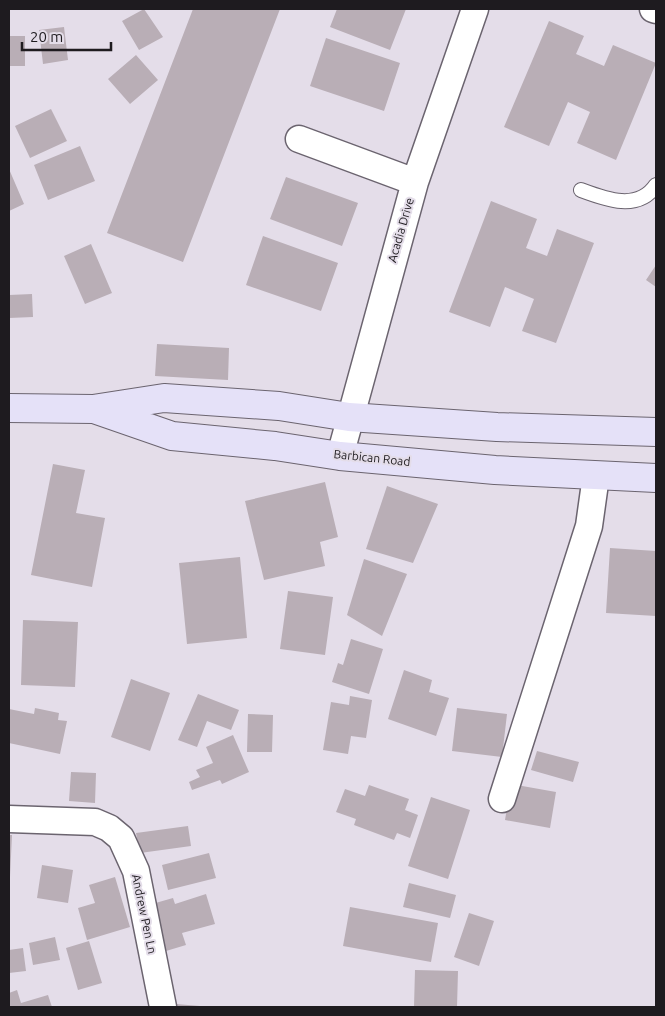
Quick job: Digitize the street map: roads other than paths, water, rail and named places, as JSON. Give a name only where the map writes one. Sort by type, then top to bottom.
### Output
[{"type":"main road","name":"Barbican Road","points":[[9,408],[93,409],[164,398],[279,406],[349,417],[497,427],[656,432]]},
{"type":"main road","name":"Barbican Road","points":[[93,409],[172,436],[275,446],[340,456],[495,470],[656,478]]},
{"type":"street","name":"Acadia Drive","points":[[340,456],[349,417],[415,182],[475,9]]},
{"type":"street","points":[[299,139],[415,182]]},
{"type":"street","points":[[502,799],[589,526],[596,476]]},
{"type":"street","name":"Andrew Pen Ln","points":[[9,819],[95,822],[109,828],[121,838],[136,871],[163,1007]]},
{"type":"lane","points":[[580,190],[616,202],[635,201],[653,189],[656,184]]}]
